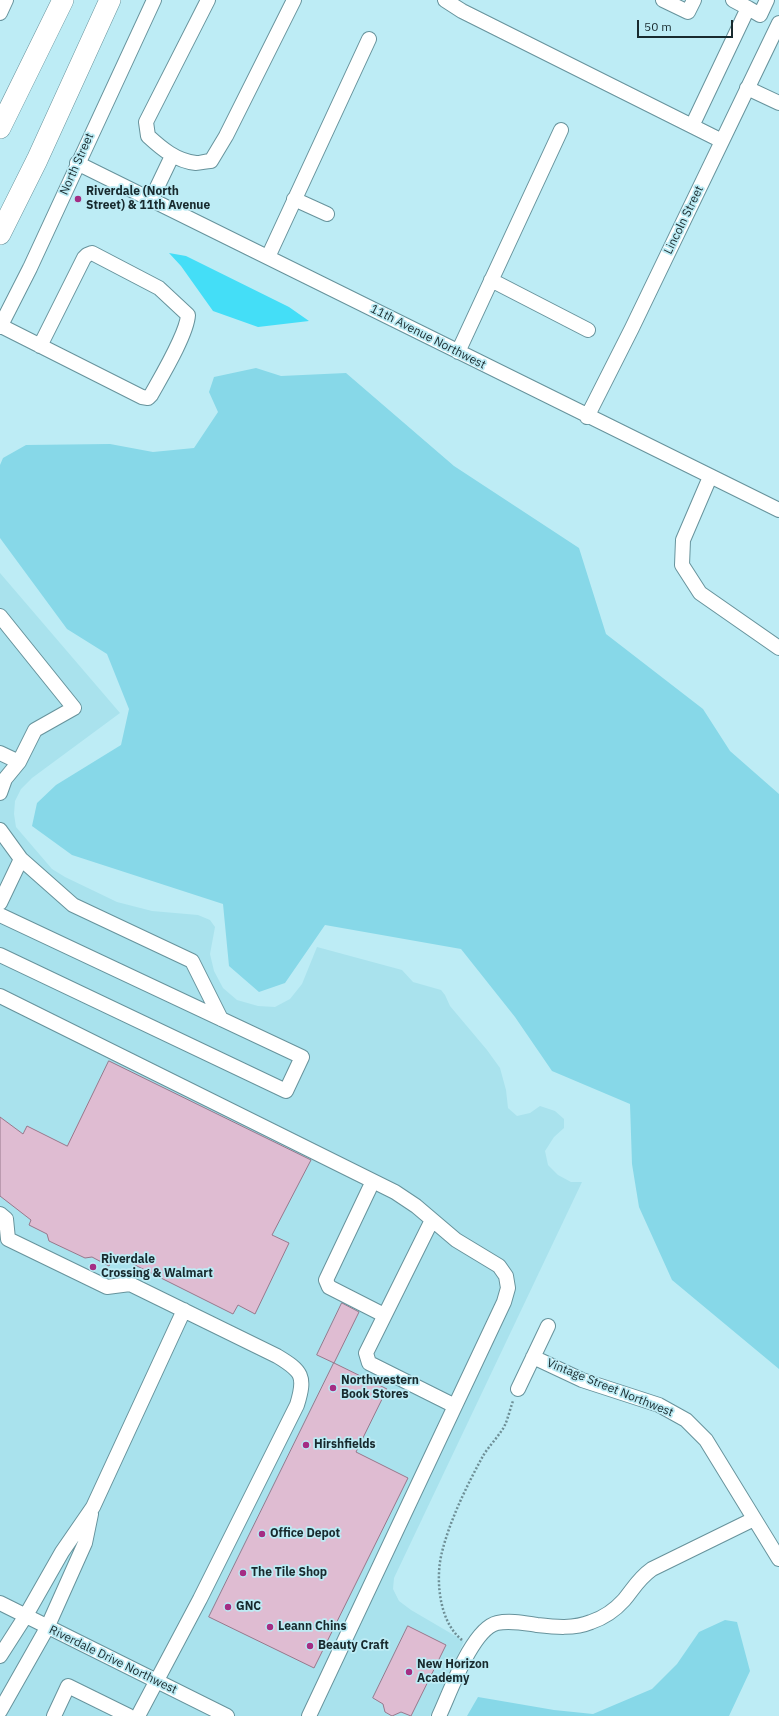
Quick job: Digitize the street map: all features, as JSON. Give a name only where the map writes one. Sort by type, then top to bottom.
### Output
[{"type":"highway","points":[[0,128],[63,0]]},
{"type":"highway","points":[[0,234],[37,160],[110,0]]},
{"type":"street","points":[[0,13],[6,0]]},
{"type":"street","name":"North Street","points":[[0,326],[33,261],[154,0]]},
{"type":"street","points":[[208,0],[146,122],[148,136],[172,156],[196,163],[211,161],[226,136],[294,0]]},
{"type":"street","points":[[445,0],[462,11],[722,141]]},
{"type":"street","points":[[663,0],[688,12],[694,0]]},
{"type":"street","points":[[733,0],[760,14],[767,0]]},
{"type":"street","points":[[692,126],[748,8]]},
{"type":"street","name":"Lincoln Street","points":[[587,417],[632,328],[779,23]]},
{"type":"street","points":[[268,257],[369,40]]},
{"type":"street","points":[[747,88],[779,103]]},
{"type":"street","points":[[458,352],[561,130]]},
{"type":"street","points":[[151,200],[172,156]]},
{"type":"street","name":"11th Avenue Northwest","points":[[77,164],[268,257],[587,417],[779,510]]},
{"type":"street","points":[[294,199],[326,214]]},
{"type":"street","points":[[0,326],[142,398],[148,398],[151,395],[180,339],[188,322],[188,315],[159,288],[92,253],[87,254],[40,346]]},
{"type":"street","points":[[491,280],[588,330]]},
{"type":"street","points":[[710,477],[683,540],[682,565],[700,593],[779,648]]},
{"type":"street","points":[[0,616],[74,708],[35,730],[19,762],[5,779],[0,793]]},
{"type":"street","points":[[0,753],[19,762]]},
{"type":"street","points":[[0,830],[21,859],[73,905],[192,962],[221,1019]]},
{"type":"street","points":[[0,903],[21,859]]},
{"type":"street","points":[[0,915],[302,1057],[286,1091],[0,955]]},
{"type":"street","points":[[0,996],[394,1192],[416,1206],[456,1240],[499,1266],[506,1276],[508,1288],[504,1302],[309,1716]]},
{"type":"street","points":[[373,1181],[326,1280],[330,1287],[384,1315]]},
{"type":"street","points":[[0,1214],[6,1219],[8,1239],[107,1286],[130,1284],[277,1356],[295,1367],[302,1379],[301,1392],[297,1405],[200,1600],[155,1681],[138,1716]]},
{"type":"street","points":[[432,1220],[366,1353],[369,1363],[455,1406]]},
{"type":"street","points":[[0,1656],[26,1616],[62,1552],[93,1507],[184,1310]]},
{"type":"street","points":[[518,1389],[548,1326]]},
{"type":"street","name":"Vintage Street Northwest","points":[[533,1357],[582,1380],[659,1405],[686,1420],[706,1440],[779,1559]]},
{"type":"street","points":[[0,1711],[47,1628],[85,1543],[93,1507]]},
{"type":"street","points":[[439,1716],[472,1644],[489,1626],[498,1623],[511,1622],[558,1627],[590,1623],[606,1616],[623,1601],[640,1577],[652,1569],[754,1519]]},
{"type":"street","name":"Riverdale Drive Northwest","points":[[0,1603],[47,1628],[227,1716]]},
{"type":"street","points":[[54,1716],[68,1686],[129,1716]]},
{"type":"path","points":[[472,1644],[464,1641],[456,1635],[447,1619],[441,1598],[440,1574],[442,1554],[449,1531],[469,1485],[483,1456],[505,1425],[518,1389]]},
{"type":"shaded area","points":[[169,253],[186,256],[289,307],[309,321],[258,327],[213,311],[181,266]]},
{"type":"shaded area","points":[[256,368],[281,376],[346,373],[454,466],[579,548],[606,634],[703,709],[730,751],[779,794],[779,1369],[672,1280],[639,1207],[632,1164],[630,1104],[552,1071],[515,1017],[461,949],[325,925],[285,983],[259,992],[229,966],[223,904],[72,855],[32,826],[37,803],[56,785],[121,745],[129,709],[107,654],[67,629],[0,538],[0,465],[3,458],[26,445],[110,444],[153,452],[194,448],[218,412],[209,392],[214,377]]},
{"type":"shaded area","points":[[0,573],[120,713],[32,778],[21,789],[15,801],[14,814],[16,827],[52,869],[65,877],[117,902],[152,911],[198,915],[210,920],[215,927],[210,954],[214,971],[223,988],[237,1000],[258,1006],[275,1007],[290,999],[302,984],[317,947],[402,970],[413,982],[441,990],[445,995],[450,1006],[500,1068],[506,1090],[508,1108],[517,1116],[530,1113],[540,1106],[555,1111],[564,1119],[564,1128],[554,1137],[545,1151],[548,1165],[558,1175],[571,1182],[582,1182],[394,1578],[393,1589],[399,1601],[411,1610],[464,1641],[430,1716],[0,1716]]},
{"type":"shaded area","points":[[725,1620],[737,1622],[750,1671],[729,1716],[467,1716],[478,1697],[554,1710],[593,1714],[652,1689],[677,1664],[699,1632]]},
{"type":"building","points":[[109,1061],[311,1160],[272,1235],[289,1243],[255,1314],[238,1305],[233,1314],[115,1255],[109,1266],[92,1257],[85,1258],[49,1241],[47,1234],[29,1225],[31,1220],[0,1196],[0,1117],[23,1134],[27,1126],[67,1146]]},
{"type":"building","points":[[342,1303],[359,1312],[334,1363],[317,1355]]},
{"type":"building","points":[[334,1363],[387,1389],[356,1452],[408,1478],[314,1668],[209,1617]]},
{"type":"building","name":"New Horizon Academy","points":[[408,1626],[446,1645],[411,1716],[401,1712],[392,1716],[385,1712],[383,1704],[373,1698]]},
{"type":"place","name":"Riverdale (North Street) & 11th Avenue","points":[[78,199]]},
{"type":"place","name":"Riverdale Crossing & Walmart","points":[[93,1267]]},
{"type":"place","name":"Northwestern Book Stores","points":[[333,1388]]},
{"type":"place","name":"Hirshfields","points":[[306,1445]]},
{"type":"place","name":"Office Depot","points":[[262,1534]]},
{"type":"place","name":"The Tile Shop","points":[[243,1573]]},
{"type":"place","name":"GNC","points":[[228,1607]]},
{"type":"place","name":"Leann Chins","points":[[270,1627]]},
{"type":"place","name":"Beauty Craft","points":[[310,1646]]},
{"type":"place","name":"New Horizon Academy","points":[[409,1672]]}]
